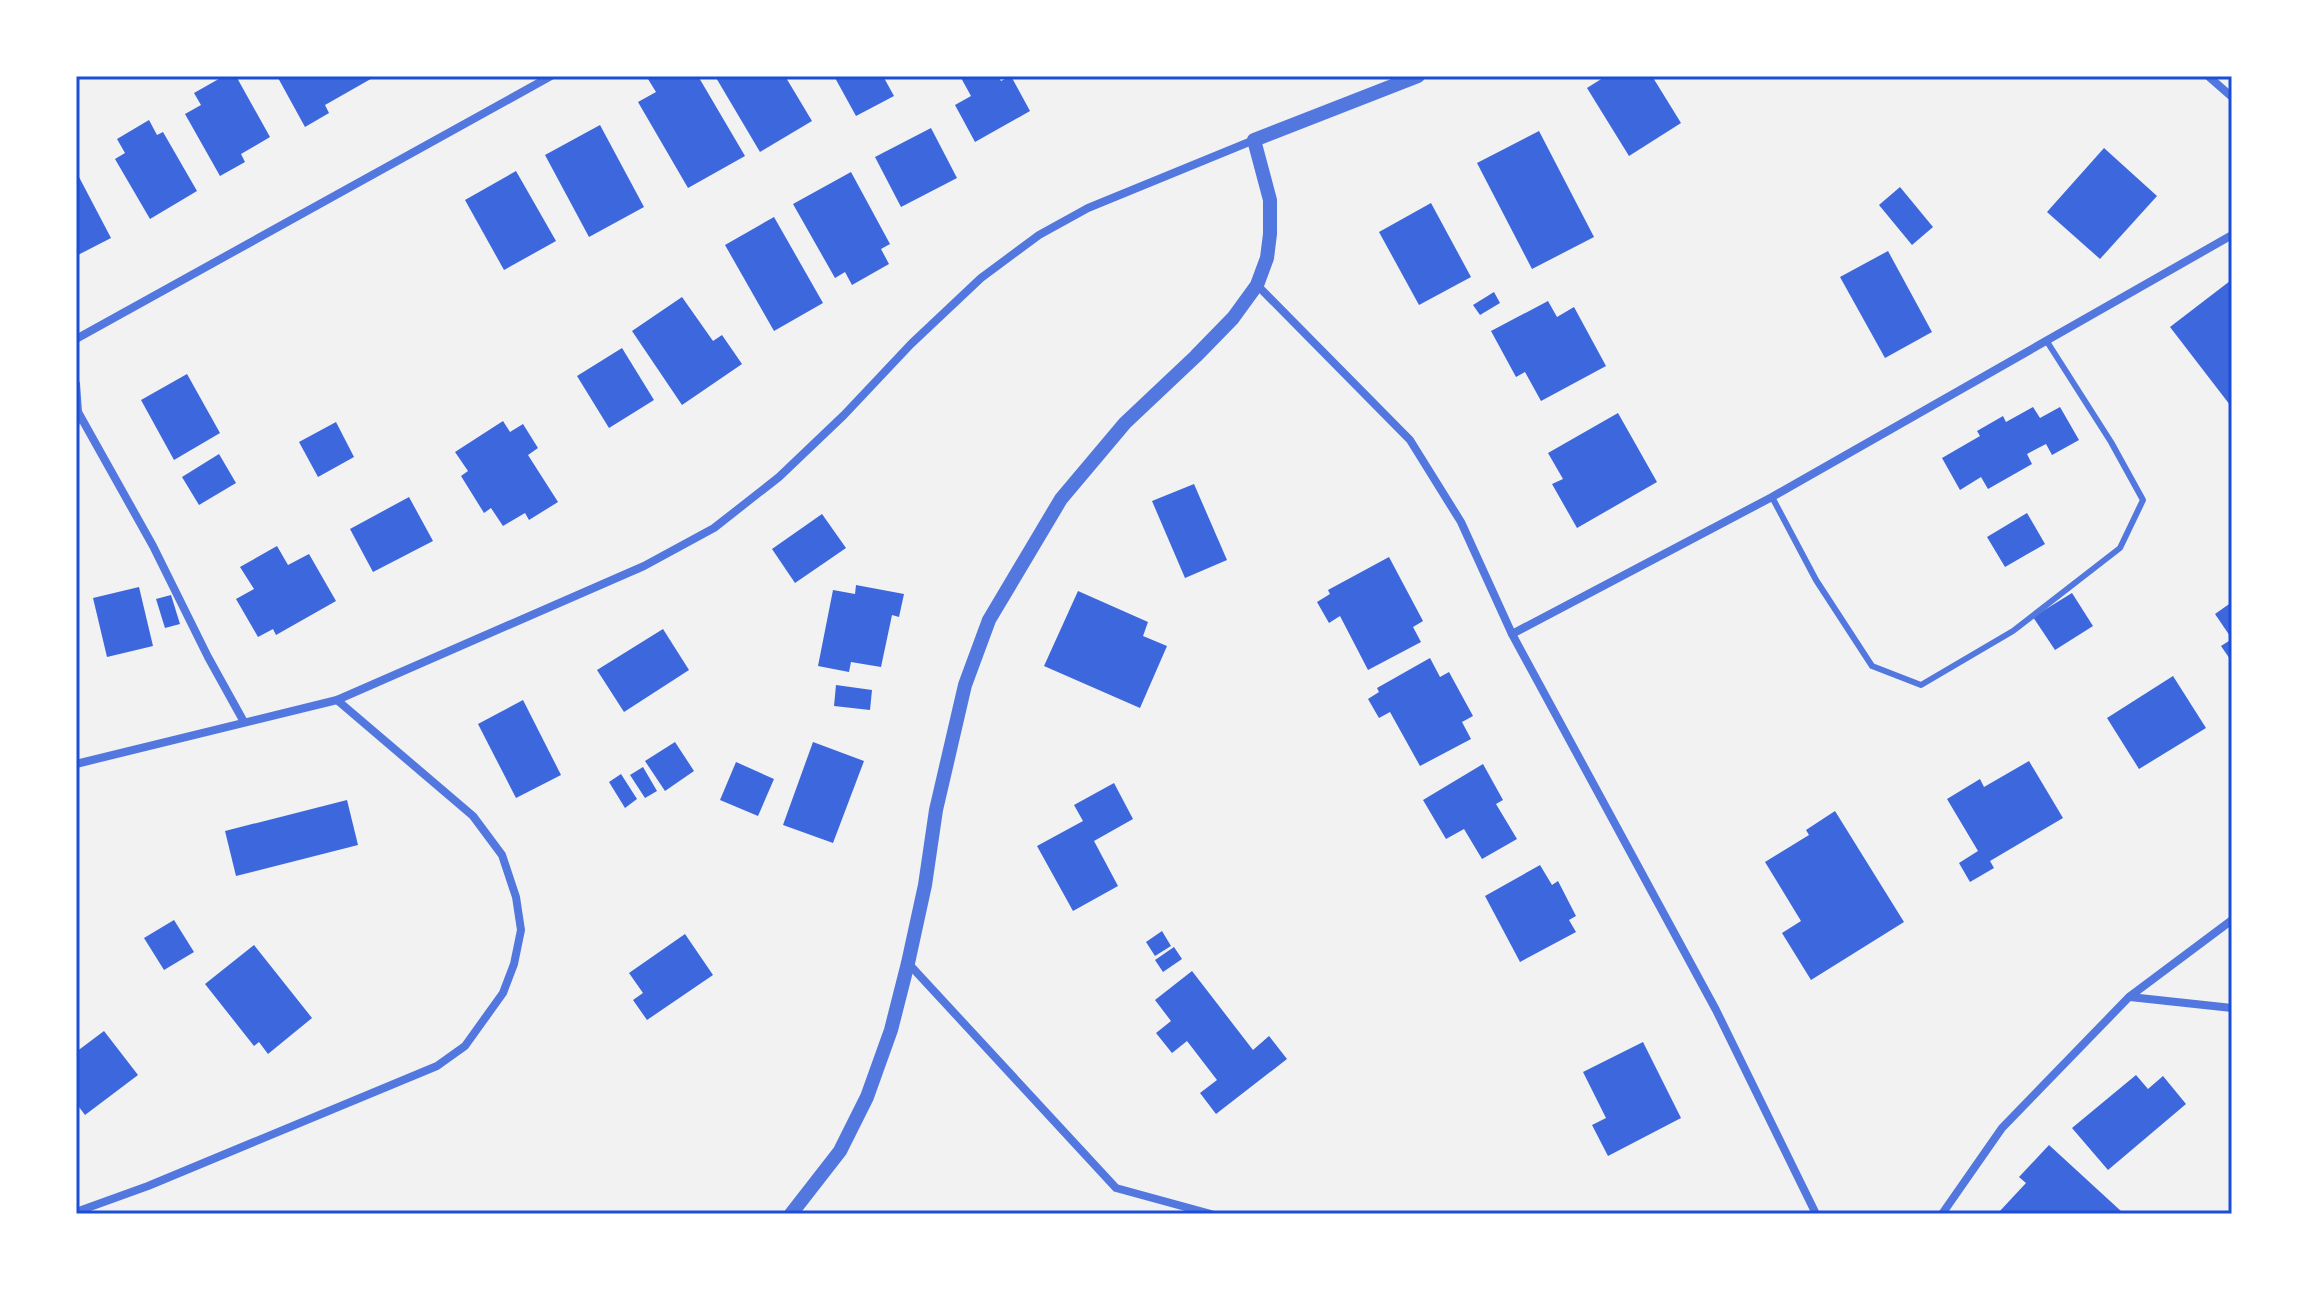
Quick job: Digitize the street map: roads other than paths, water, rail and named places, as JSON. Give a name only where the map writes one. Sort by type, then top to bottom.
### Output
[{"type":"street","points":[[76,339],[551,76]]},
{"type":"street","points":[[76,764],[337,700],[644,566],[714,528],[779,477],[981,278],[1039,235],[1088,208],[1418,76]]},
{"type":"street","points":[[2208,76],[2232,97]]},
{"type":"street","points":[[791,1214],[840,1151],[867,1097],[891,1030],[925,885],[936,810],[965,685],[989,620],[1069,490],[1125,423],[1233,318],[1257,285],[1267,258],[1270,200],[1254,140]]},
{"type":"street","points":[[1512,634],[1772,497],[2232,235]]},
{"type":"street","points":[[1257,285],[1410,440],[1461,522],[1512,634],[1716,1010],[1816,1214]]},
{"type":"street","points":[[76,384],[76,422]]},
{"type":"street","points":[[78,412],[153,546],[244,722]]},
{"type":"street","points":[[76,1212],[148,1186],[437,1066],[465,1046],[503,993],[514,964],[521,930],[516,897],[502,855],[473,816],[337,700]]},
{"type":"street","points":[[1942,1214],[2002,1128],[2129,997],[2232,920]]},
{"type":"street","points":[[908,963],[1116,1188],[1211,1214]]},
{"type":"street","points":[[2129,997],[2232,1008]]},
{"type":"lane","points":[[1772,497],[1816,580],[1872,666],[1921,685],[2013,631],[2120,548],[2143,500],[2111,442],[2046,340]]}]
